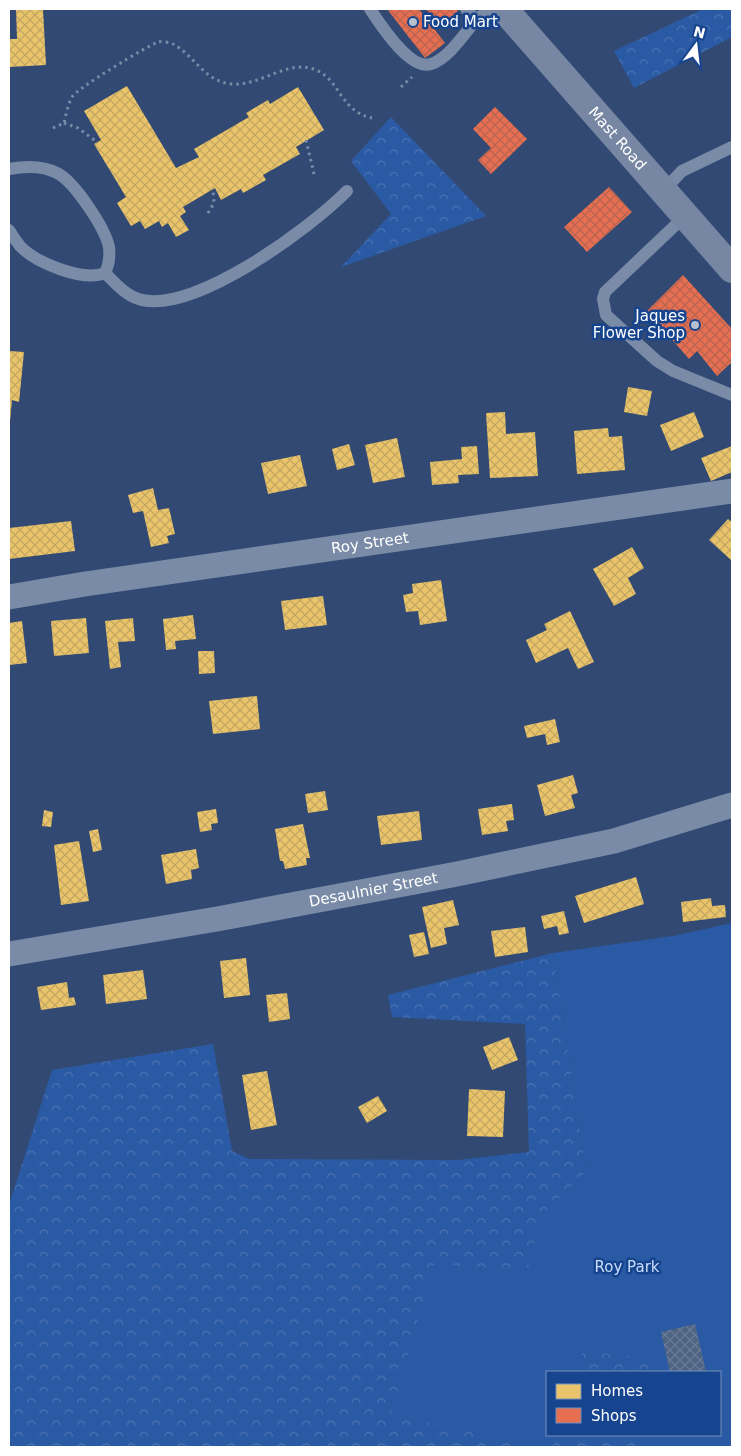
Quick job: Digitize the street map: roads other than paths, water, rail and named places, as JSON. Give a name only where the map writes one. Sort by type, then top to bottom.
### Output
[{"type":"main road","name":"Mast Road","points":[[504,9],[732,269]]},
{"type":"street","name":"Roy Street","points":[[9,596],[732,491]]},
{"type":"street","name":"Desaulnier Street","points":[[9,954],[217,919],[457,874],[614,841],[732,805]]},
{"type":"lane","points":[[370,9],[384,29],[410,58],[418,63],[429,65],[439,59],[458,42],[476,20],[489,9]]},
{"type":"lane","points":[[466,9],[476,20]]},
{"type":"lane","points":[[663,191],[682,171],[732,147]]},
{"type":"lane","points":[[9,169],[22,166],[44,168],[65,177],[78,192],[106,239],[110,256],[105,273]]},
{"type":"lane","points":[[105,273],[135,298],[152,301],[179,299],[216,283],[297,233],[326,212],[348,192]]},
{"type":"lane","points":[[685,216],[605,292],[603,307],[606,315],[657,361],[673,371],[732,395]]},
{"type":"lane","points":[[9,230],[20,246],[41,260],[82,276],[93,277],[105,273]]},
{"type":"place","name":"Food Mart","points":[[413,22]]},
{"type":"place","name":"Jaques Flower Shop","points":[[695,325]]},
{"type":"park label","name":"Roy Park","points":[[627,1267]]}]
